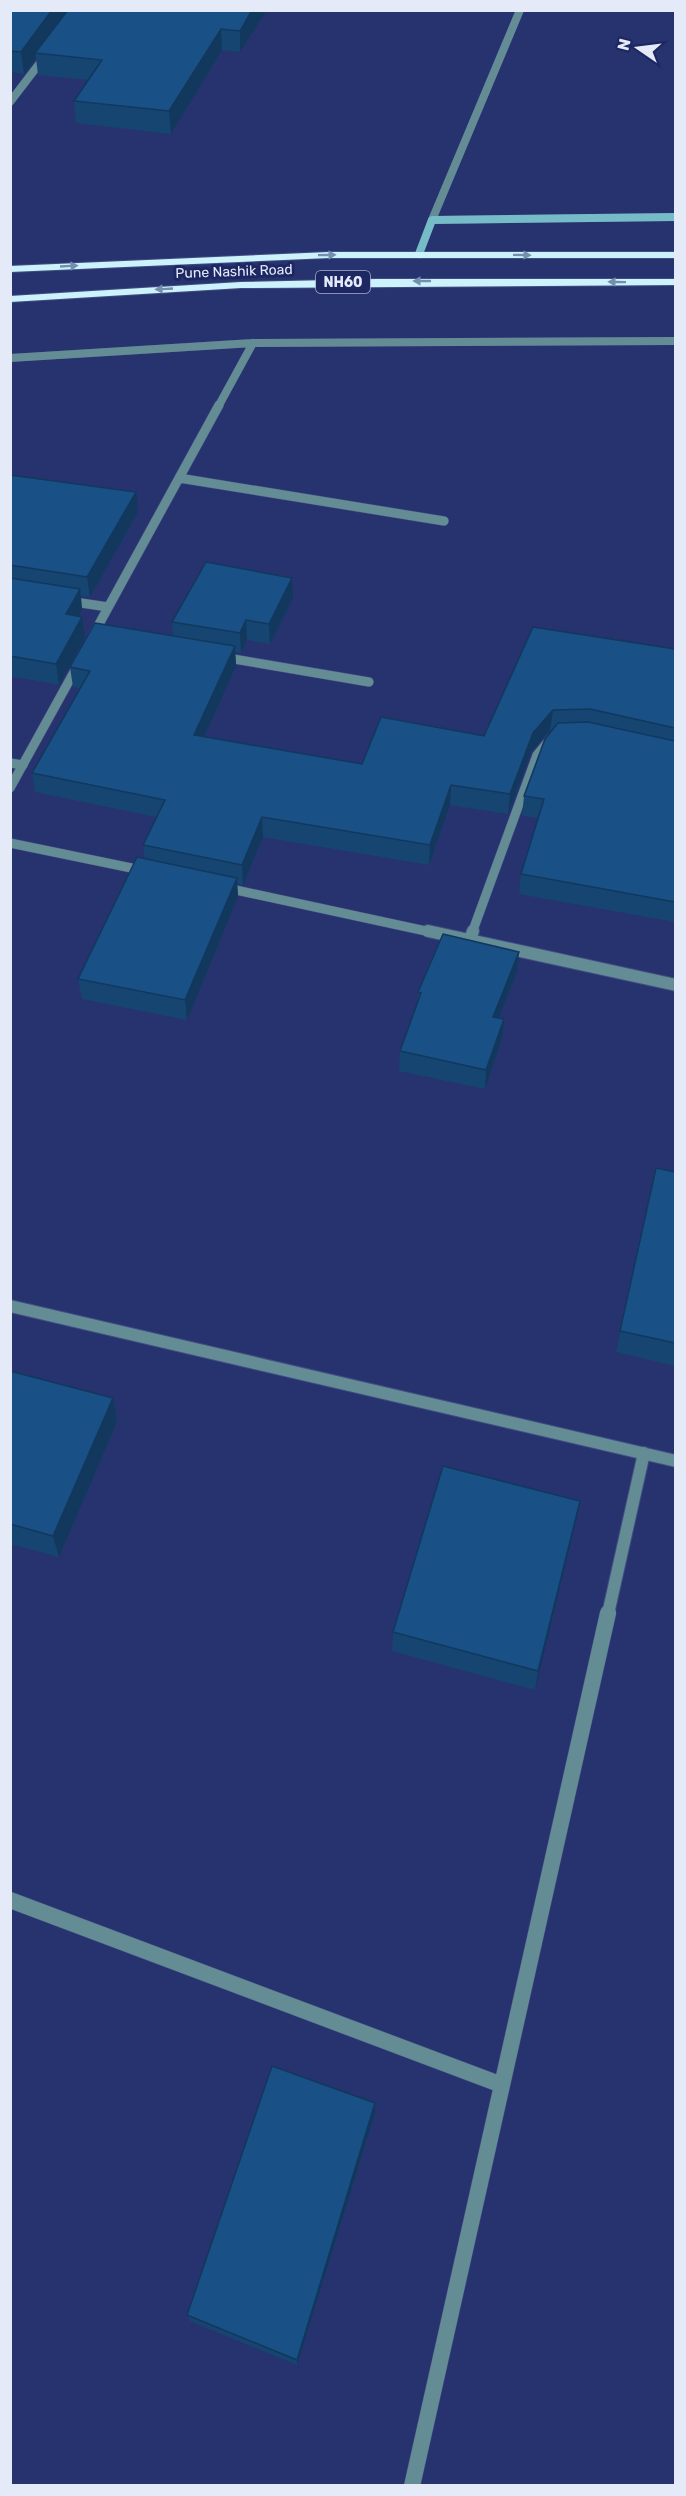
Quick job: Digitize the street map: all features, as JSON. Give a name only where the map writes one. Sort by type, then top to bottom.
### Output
[{"type":"highway","name":"Pune Nashik Road","points":[[10,269],[158,261],[419,254],[675,255]]},
{"type":"highway","name":"Pune Nashik Road","points":[[10,299],[275,284],[492,281],[675,282]]},
{"type":"street","points":[[419,254],[520,10]]},
{"type":"street","points":[[10,102],[52,47]]},
{"type":"street","points":[[432,220],[675,217]]},
{"type":"street","points":[[10,358],[191,345],[253,343],[675,341]]},
{"type":"street","points":[[88,645],[253,343]]},
{"type":"street","points":[[179,478],[444,521]]},
{"type":"street","points":[[54,598],[108,607]]},
{"type":"street","points":[[93,635],[105,637]]},
{"type":"street","points":[[10,788],[82,655]]},
{"type":"street","points":[[208,655],[369,682]]},
{"type":"street","points":[[470,939],[537,754],[553,736],[564,736]]},
{"type":"street","points":[[10,763],[23,765]]},
{"type":"street","points":[[10,843],[160,874]]},
{"type":"street","points":[[206,884],[470,939],[675,985]]},
{"type":"street","points":[[10,1305],[675,1461]]},
{"type":"street","points":[[412,2486],[644,1453]]},
{"type":"street","points":[[10,1899],[502,2085]]},
{"type":"building","points":[[10,10],[52,10],[21,52],[10,51]]},
{"type":"building","points":[[68,10],[252,10],[240,31],[221,29],[169,111],[74,101],[102,60],[35,53]]},
{"type":"building","points":[[10,475],[136,492],[87,577],[10,565]]},
{"type":"building","points":[[206,562],[292,578],[269,624],[246,620],[240,633],[172,622]]},
{"type":"building","points":[[10,578],[80,589],[66,614],[82,617],[56,664],[10,656]]},
{"type":"building","points":[[95,623],[235,646],[194,735],[362,764],[381,717],[484,736],[533,627],[675,649],[675,728],[590,709],[553,710],[533,733],[510,794],[451,785],[430,845],[262,817],[242,865],[143,845],[165,800],[32,773],[90,671],[70,667]]},
{"type":"building","points":[[588,722],[675,741],[675,902],[521,874],[544,799],[524,796],[545,739],[558,723]]},
{"type":"building","points":[[137,857],[237,878],[185,1000],[78,979]]},
{"type":"building","points":[[443,934],[519,952],[493,1017],[504,1019],[486,1070],[400,1051],[421,993],[418,992]]},
{"type":"building","points":[[656,1168],[675,1172],[675,1343],[620,1331]]},
{"type":"building","points":[[10,1371],[113,1398],[53,1536],[10,1524]]},
{"type":"building","points":[[443,1466],[580,1501],[538,1671],[393,1632]]},
{"type":"building","points":[[272,2066],[375,2103],[297,2360],[187,2315]]}]
